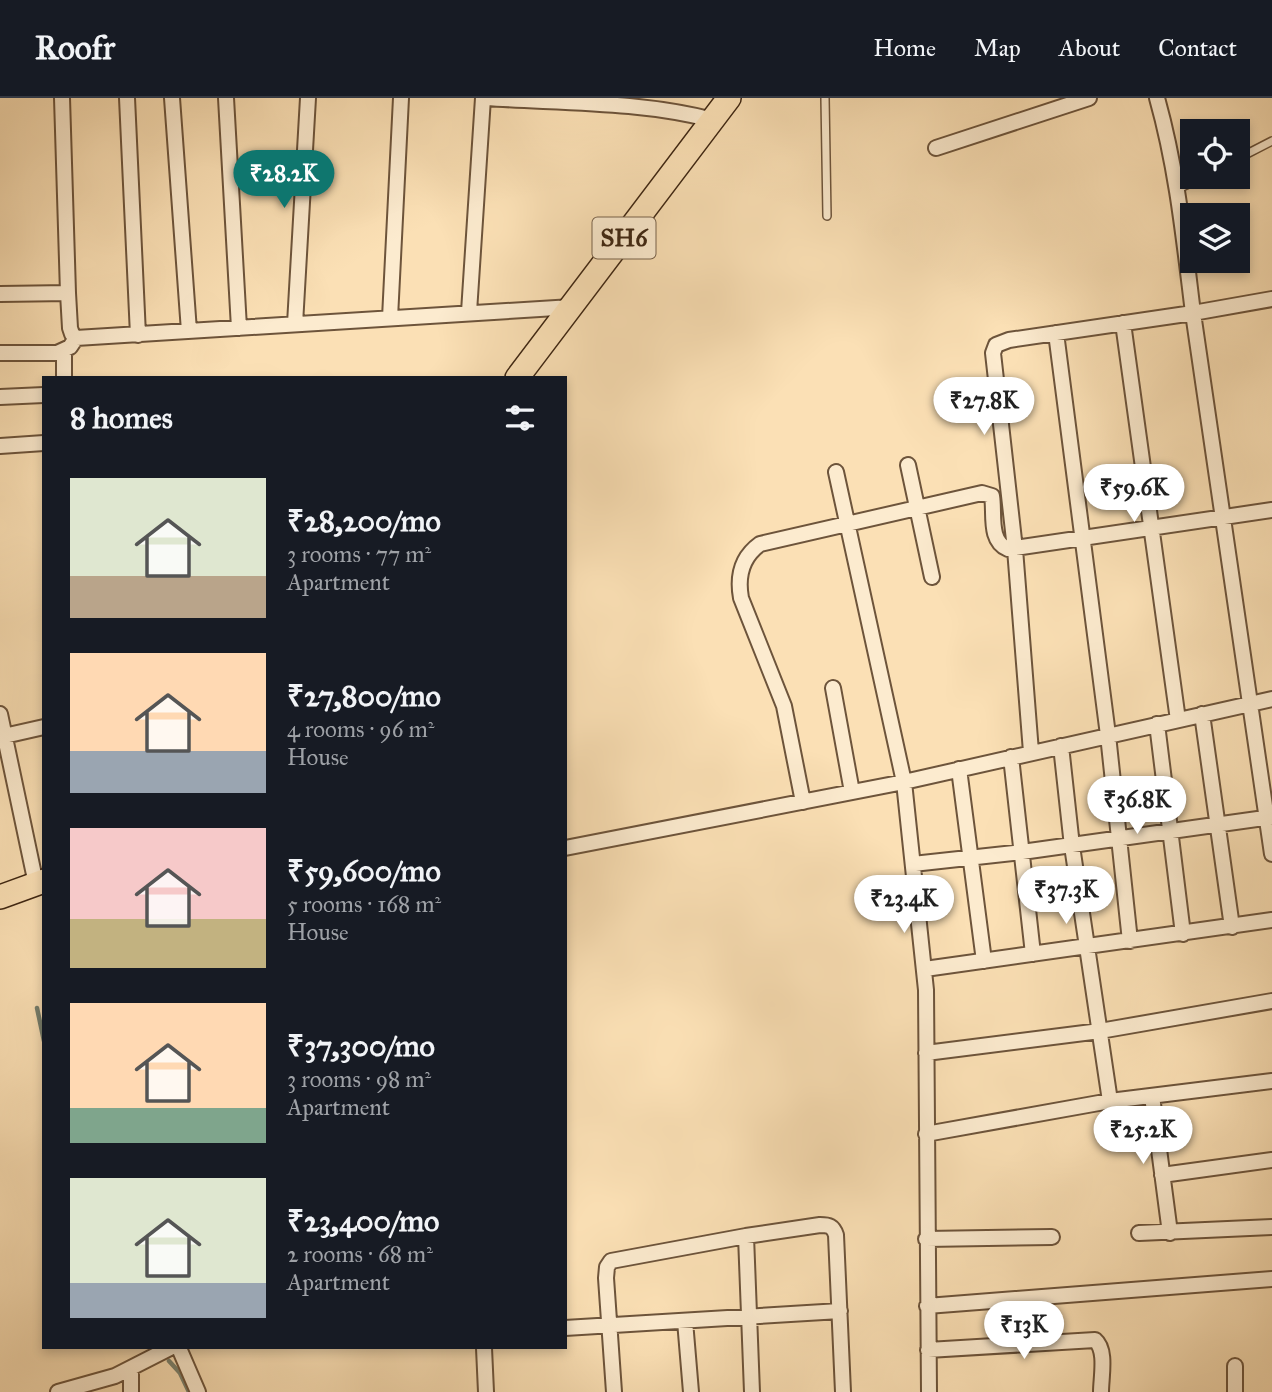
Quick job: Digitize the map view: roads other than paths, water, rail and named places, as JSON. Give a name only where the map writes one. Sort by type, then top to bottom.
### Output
[{"type":"main road","name":"SH6","points":[[519,376],[729,98]]},
{"type":"main road","points":[[0,897],[40,882]]},
{"type":"street","points":[[62,98],[70,328],[76,338]]},
{"type":"street","points":[[127,98],[138,335]]},
{"type":"street","points":[[172,98],[188,331]]},
{"type":"street","points":[[226,98],[239,328]]},
{"type":"street","points":[[295,324],[308,98]]},
{"type":"street","points":[[390,318],[401,98]]},
{"type":"street","points":[[470,312],[485,98],[621,102],[713,120]]},
{"type":"street","points":[[936,148],[1089,98]]},
{"type":"street","points":[[1157,98],[1171,146],[1178,189],[1222,519],[1249,704],[1269,817],[1272,854]]},
{"type":"street","points":[[0,294],[68,293]]},
{"type":"street","points":[[1031,752],[1015,550],[993,353],[996,345],[1272,299]]},
{"type":"street","points":[[64,376],[64,351],[76,338],[572,307]]},
{"type":"street","points":[[1123,323],[1178,720]]},
{"type":"street","points":[[1056,333],[1108,735],[1130,941]]},
{"type":"street","points":[[0,354],[64,351]]},
{"type":"street","points":[[0,397],[42,395]]},
{"type":"street","points":[[0,446],[42,443]]},
{"type":"street","points":[[908,465],[932,577]]},
{"type":"street","points":[[836,472],[904,782],[925,969],[928,1350],[924,1392]]},
{"type":"street","points":[[803,802],[784,706],[741,598],[740,576],[744,561],[750,551],[761,544],[988,493],[992,496],[994,530],[998,543],[1003,548],[1015,550],[1272,510]]},
{"type":"street","points":[[833,688],[852,792]]},
{"type":"street","points":[[567,848],[904,782],[1272,699]]},
{"type":"street","points":[[0,714],[2,737],[40,882]]},
{"type":"street","points":[[1202,714],[1232,927]]},
{"type":"street","points":[[1157,724],[1183,934]]},
{"type":"street","points":[[2,737],[42,727]]},
{"type":"street","points":[[1061,746],[1072,846],[1111,1101]]},
{"type":"street","points":[[1011,757],[1033,954]]},
{"type":"street","points":[[959,769],[984,961]]},
{"type":"street","points":[[913,864],[1072,846],[1269,817]]},
{"type":"street","points":[[925,969],[1272,920]]},
{"type":"street","points":[[926,1053],[1100,1031],[1272,1001]]},
{"type":"street","points":[[926,1134],[1111,1101],[1272,1082]]},
{"type":"street","points":[[1152,1096],[1170,1233]]},
{"type":"street","points":[[1162,1175],[1272,1160]]},
{"type":"street","points":[[614,1392],[607,1278],[607,1268],[611,1261],[746,1236],[828,1225],[834,1229],[836,1235],[843,1392]]},
{"type":"street","points":[[1139,1233],[1272,1227]]},
{"type":"street","points":[[746,1236],[752,1392]]},
{"type":"street","points":[[926,1239],[1052,1237]]},
{"type":"street","points":[[927,1306],[1272,1279]]},
{"type":"street","points":[[567,1328],[840,1311]]},
{"type":"street","points":[[685,1321],[691,1392]]},
{"type":"street","points":[[928,1350],[1095,1340],[1100,1344],[1101,1351],[1101,1392]]},
{"type":"street","points":[[58,1392],[115,1376],[168,1349]]},
{"type":"street","points":[[178,1349],[198,1392]]},
{"type":"street","points":[[484,1349],[486,1392]]},
{"type":"street","points":[[1235,1366],[1235,1392]]},
{"type":"street","points":[[131,1368],[131,1392]]},
{"type":"lane","points":[[825,98],[827,216]]},
{"type":"lane","points":[[1250,152],[1272,141]]},
{"type":"waterway","points":[[37,1008],[42,1032]]},
{"type":"waterway","points":[[169,1361],[180,1373],[189,1392]]}]
